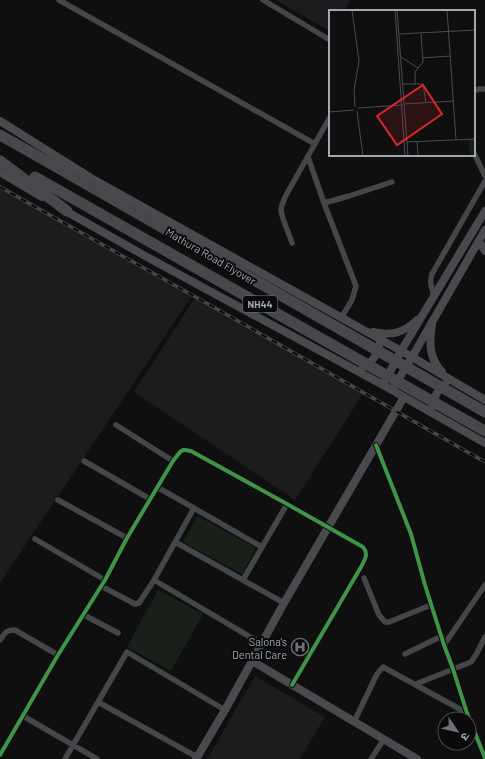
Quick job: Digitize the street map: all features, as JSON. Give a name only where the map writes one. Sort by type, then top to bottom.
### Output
[{"type":"highway","name":"Mathura Road Flyover","points":[[0,135],[485,412]]},
{"type":"highway","name":"Mathura Road Flyover","points":[[0,157],[485,431]]},
{"type":"highway","points":[[0,161],[67,211]]},
{"type":"main road","points":[[0,121],[91,178],[412,357],[485,400]]},
{"type":"main road","points":[[0,172],[148,257],[383,385],[485,443]]},
{"type":"main road","points":[[383,385],[401,351],[485,211]]},
{"type":"main road","points":[[391,390],[412,357],[485,230]]},
{"type":"main road","points":[[479,241],[485,251]]},
{"type":"main road","points":[[364,330],[382,334],[398,333],[411,326],[423,315]]},
{"type":"main road","points":[[433,320],[430,338],[431,354],[437,367],[450,379]]},
{"type":"main road","points":[[357,371],[371,362],[376,354],[379,345],[376,337]]},
{"type":"main road","points":[[435,414],[432,408],[437,393],[450,379]]},
{"type":"main road","points":[[197,758],[284,603],[404,397]]},
{"type":"main road","points":[[252,661],[417,759]]},
{"type":"street","points":[[59,0],[315,144]]},
{"type":"street","points":[[263,0],[329,39]]},
{"type":"street","points":[[475,91],[485,89]]},
{"type":"street","points":[[292,243],[281,211],[282,206],[285,197],[329,119]]},
{"type":"street","points":[[475,155],[485,176]]},
{"type":"street","points":[[308,157],[356,286],[352,300],[341,318]]},
{"type":"street","points":[[434,296],[430,283],[432,274],[485,181]]},
{"type":"street","points":[[324,203],[392,182]]},
{"type":"street","points":[[116,425],[173,461]]},
{"type":"street","points":[[376,445],[410,534],[431,605],[444,645],[454,669],[466,711]]},
{"type":"street","points":[[0,755],[58,655],[105,580],[156,487],[173,461],[183,450],[191,451],[328,527],[366,550],[366,557],[292,685]]},
{"type":"street","points":[[84,461],[150,499]]},
{"type":"street","points":[[156,487],[262,547]]},
{"type":"street","points":[[58,500],[127,538]]},
{"type":"street","points":[[243,580],[287,504]]},
{"type":"street","points":[[101,586],[134,604],[139,603],[154,580],[194,508]]},
{"type":"street","points":[[35,540],[105,580]]},
{"type":"street","points":[[175,542],[284,603]]},
{"type":"street","points":[[364,578],[378,615],[385,622],[389,622],[431,605]]},
{"type":"street","points":[[154,580],[262,644]]},
{"type":"street","points":[[444,645],[485,586]]},
{"type":"street","points":[[84,615],[118,633]]},
{"type":"street","points":[[0,640],[10,629],[15,630],[58,655]]},
{"type":"street","points":[[405,654],[442,636]]},
{"type":"street","points":[[416,684],[471,662],[485,637]]},
{"type":"street","points":[[65,759],[127,652],[225,710]]},
{"type":"street","points":[[354,722],[383,667],[463,711]]},
{"type":"street","points":[[98,702],[197,758]]},
{"type":"street","points":[[23,716],[97,759]]},
{"type":"street","points":[[477,738],[485,758]]},
{"type":"street","points":[[372,759],[384,739]]},
{"type":"shaded area","points":[[275,0],[351,0],[345,10],[329,10],[329,30]]},
{"type":"shaded area","points":[[0,184],[193,294],[0,583]]},
{"type":"shaded area","points":[[196,296],[364,392],[295,500],[134,392]]},
{"type":"shaded area","points":[[198,516],[256,548],[242,574],[183,542]]},
{"type":"shaded area","points":[[158,590],[203,614],[171,671],[127,647]]},
{"type":"shaded area","points":[[255,676],[325,717],[300,759],[207,759]]},
{"type":"railway","points":[[0,187],[485,462]]},
{"type":"cycle path","points":[[376,445],[411,534],[444,645],[467,713],[485,758]]},
{"type":"cycle path","points":[[0,755],[58,655],[105,580],[127,538],[173,461],[183,450],[191,451],[287,504],[363,547],[366,552],[366,557],[361,567],[292,685]]},
{"type":"place","name":"Salona's Dental Care","points":[[300,647]]}]
